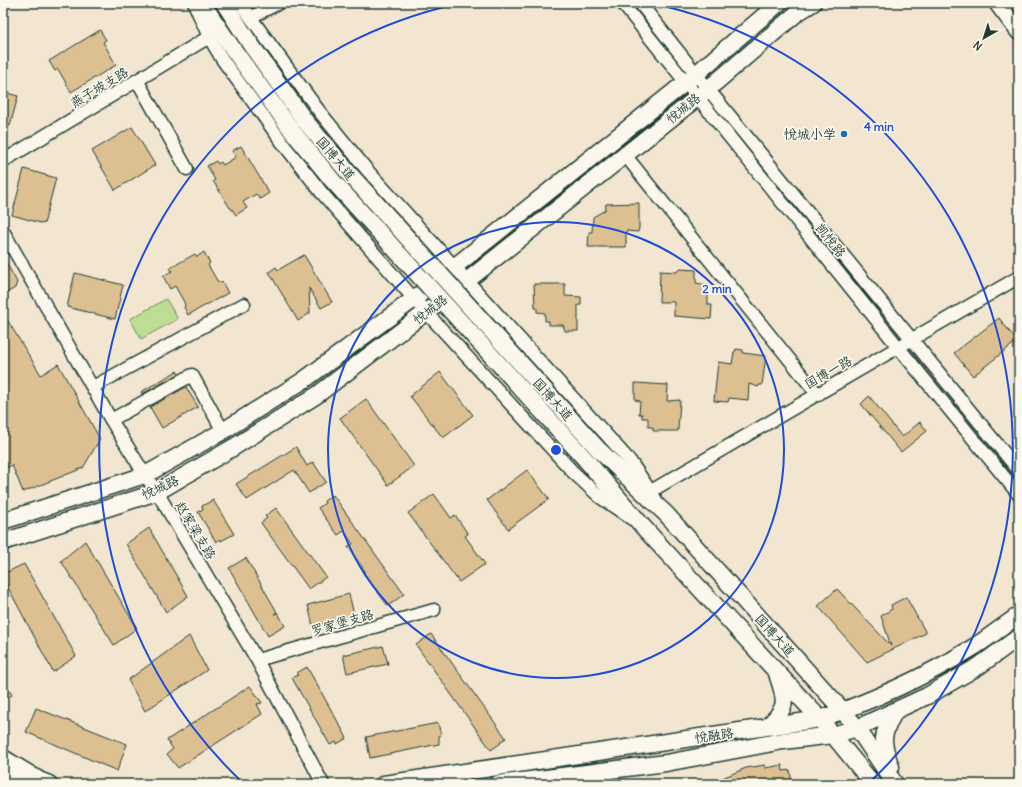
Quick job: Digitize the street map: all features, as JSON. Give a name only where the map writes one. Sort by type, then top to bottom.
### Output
[{"type":"main road","name":"国博大道","points":[[202,3],[293,132],[333,181],[586,460],[644,528],[820,719],[873,784]]},
{"type":"main road","name":"国博大道","points":[[224,3],[249,42],[305,121],[347,171],[599,450],[667,515],[843,711],[857,728],[896,784]]},
{"type":"main road","name":"悦城路","points":[[3,521],[145,475],[223,431],[304,380],[414,299],[691,78],[779,3]]},
{"type":"main road","name":"悦城路","points":[[3,542],[157,492],[234,447],[317,395],[468,280],[703,93],[796,12],[813,3]]},
{"type":"main road","points":[[997,3],[1019,32]]},
{"type":"main road","name":"悦融路","points":[[384,784],[820,719],[843,711],[918,679],[970,649],[1019,615]]},
{"type":"main road","name":"悦融路","points":[[498,784],[666,763],[783,741],[833,735],[857,728],[927,696],[979,666],[1019,637]]},
{"type":"main road","points":[[766,727],[779,715],[784,704],[784,694],[776,672]]},
{"type":"main road","points":[[895,711],[886,726],[883,738],[884,749],[896,784]]},
{"type":"main road","points":[[5,766],[19,784]]},
{"type":"main road","points":[[5,766],[49,784]]},
{"type":"street","points":[[194,3],[209,37],[222,59],[282,142],[322,193],[414,299],[578,477],[600,497],[644,528]]},
{"type":"street","points":[[240,3],[252,17],[324,117],[367,170],[630,461],[667,515]]},
{"type":"street","points":[[252,17],[279,3]]},
{"type":"street","name":"凯悦路","points":[[622,3],[691,78],[899,348],[1019,495]]},
{"type":"street","name":"凯悦路","points":[[640,3],[691,78]]},
{"type":"street","name":"燕子坡支路","points":[[3,161],[209,37]]},
{"type":"street","points":[[137,80],[187,169]]},
{"type":"street","name":"凯悦路","points":[[703,93],[912,340],[1019,471]]},
{"type":"street","points":[[625,155],[818,395]]},
{"type":"street","name":"赵家梁支路","points":[[3,231],[111,420],[157,492],[257,660],[323,784]]},
{"type":"street","name":"国博一路","points":[[651,492],[1019,277]]},
{"type":"street","points":[[93,388],[244,304]]},
{"type":"street","points":[[111,420],[192,375],[223,431]]},
{"type":"street","name":"罗家堡支路","points":[[257,660],[434,610]]},
{"type":"green space","points":[[166,299],[178,319],[141,339],[130,319]]},
{"type":"building","points":[[100,30],[106,40],[103,42],[116,65],[71,92],[58,69],[55,71],[49,61]]},
{"type":"building","points":[[3,92],[18,96],[10,126],[3,124]]},
{"type":"building","points":[[132,127],[155,165],[115,190],[92,151]]},
{"type":"building","points":[[241,146],[269,193],[260,199],[256,194],[243,202],[247,208],[236,215],[213,181],[215,180],[207,166],[216,161],[218,164],[221,162],[223,165],[236,157],[232,151]]},
{"type":"building","points":[[24,169],[56,178],[44,224],[12,215]]},
{"type":"building","points":[[639,203],[638,232],[626,231],[626,247],[588,247],[589,232],[592,232],[593,217],[605,210],[606,204]]},
{"type":"building","points":[[204,252],[210,263],[208,265],[218,282],[222,282],[228,293],[188,315],[184,307],[184,302],[175,286],[170,289],[163,276],[172,271],[170,268],[195,254],[197,257]]},
{"type":"building","points":[[304,255],[332,302],[321,308],[309,288],[310,313],[298,321],[269,272],[276,267],[278,270]]},
{"type":"building","points":[[3,257],[17,282],[15,288],[3,295]]},
{"type":"building","points":[[679,269],[696,270],[696,283],[708,285],[708,305],[712,305],[711,319],[674,316],[674,302],[659,302],[660,271],[677,272]]},
{"type":"building","points":[[75,273],[123,285],[115,319],[67,307]]},
{"type":"building","points":[[534,284],[565,284],[565,296],[581,297],[581,305],[578,305],[578,331],[565,331],[563,325],[549,325],[549,321],[545,321],[545,313],[537,312],[537,308],[535,308]]},
{"type":"building","points":[[3,313],[41,375],[58,364],[100,439],[83,468],[23,492],[12,465],[3,470]]},
{"type":"building","points":[[999,318],[1017,341],[973,376],[954,353]]},
{"type":"building","points":[[736,349],[743,350],[743,353],[766,356],[762,385],[759,385],[758,387],[749,384],[748,400],[729,398],[728,402],[714,401],[718,362],[732,364]]},
{"type":"building","points":[[177,371],[179,374],[142,394],[141,392]]},
{"type":"building","points":[[440,372],[473,415],[443,438],[410,396]]},
{"type":"building","points":[[635,383],[668,385],[667,401],[680,400],[678,431],[653,431],[653,427],[648,427],[648,418],[642,418],[642,414],[639,414],[640,401],[635,400]]},
{"type":"building","points":[[186,387],[198,407],[162,428],[150,407]]},
{"type":"building","points":[[869,396],[902,437],[920,422],[927,431],[901,452],[861,404]]},
{"type":"building","points":[[366,399],[414,466],[388,485],[340,418]]},
{"type":"building","points":[[296,447],[307,466],[313,462],[326,482],[309,493],[294,470],[247,500],[236,484]]},
{"type":"building","points":[[527,470],[549,499],[508,529],[487,500]]},
{"type":"building","points":[[434,494],[451,518],[455,515],[468,534],[465,536],[485,564],[459,582],[408,513]]},
{"type":"building","points":[[333,495],[404,594],[388,606],[363,572],[365,571],[348,547],[353,544],[344,531],[338,535],[318,508],[325,503],[324,501]]},
{"type":"building","points":[[213,500],[234,534],[216,542],[198,512],[203,509],[202,506]]},
{"type":"building","points":[[276,508],[326,577],[309,589],[261,523],[267,518],[265,516]]},
{"type":"building","points":[[149,528],[188,596],[166,612],[126,544]]},
{"type":"building","points":[[85,541],[137,628],[114,645],[61,561]]},
{"type":"building","points":[[246,558],[277,612],[274,614],[278,613],[285,626],[268,636],[229,568]]},
{"type":"building","points":[[24,564],[76,656],[53,672],[3,578],[3,574]]},
{"type":"building","points":[[837,589],[891,646],[881,616],[892,609],[891,605],[906,597],[926,633],[867,662],[818,606]]},
{"type":"building","points":[[349,594],[354,615],[313,626],[308,605]]},
{"type":"building","points":[[431,634],[506,738],[491,750],[416,645]]},
{"type":"building","points":[[189,636],[207,670],[145,711],[128,680]]},
{"type":"building","points":[[383,646],[388,664],[347,673],[343,655]]},
{"type":"building","points":[[307,667],[347,738],[337,744],[336,742],[330,745],[292,678]]},
{"type":"building","points":[[3,680],[12,695],[3,701]]},
{"type":"building","points":[[250,686],[262,703],[257,704],[262,714],[178,768],[167,754],[173,749],[167,740]]},
{"type":"building","points":[[36,708],[127,744],[117,771],[26,732]]},
{"type":"building","points":[[438,723],[441,735],[439,736],[439,744],[370,758],[366,737]]},
{"type":"building","points":[[765,765],[765,768],[782,765],[783,771],[790,770],[792,784],[708,784],[746,768]]},
{"type":"place","name":"悦城小学","points":[[844,134]]}]
